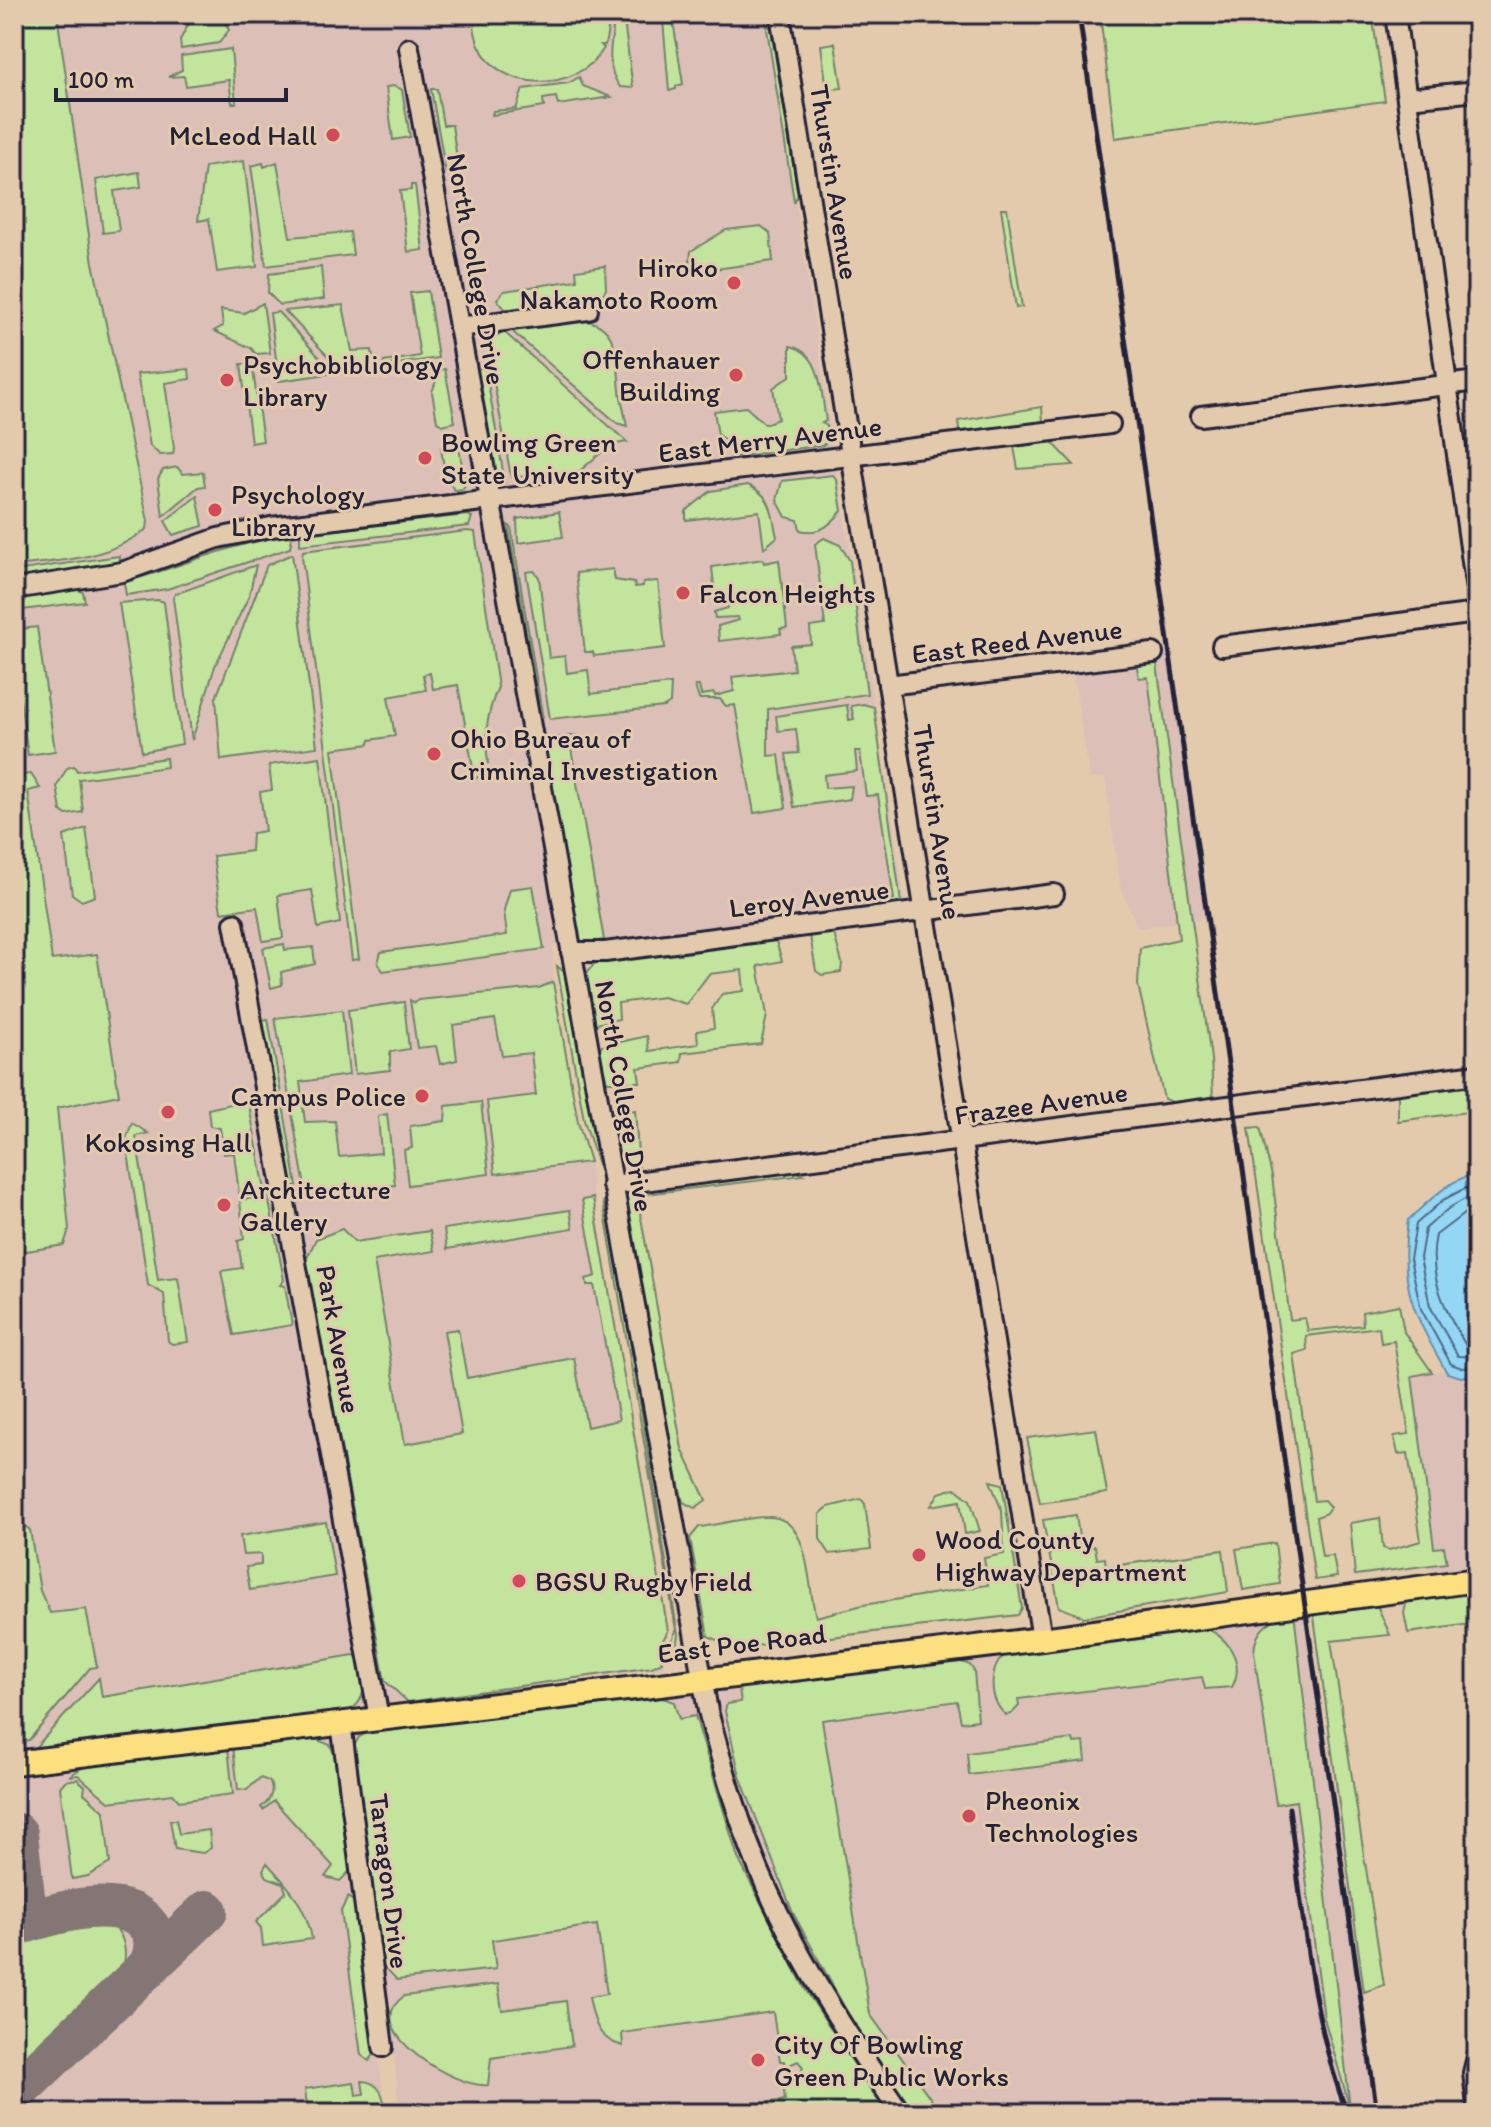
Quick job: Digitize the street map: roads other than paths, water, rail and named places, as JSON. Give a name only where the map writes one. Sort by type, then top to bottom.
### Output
[{"type":"main road","name":"East Poe Road","points":[[14,1763],[1042,1639],[1477,1580]]},
{"type":"street","name":"Thurstin Avenue","points":[[780,14],[1042,1639]]},
{"type":"street","points":[[1395,14],[1477,597]]},
{"type":"street","name":"North College Drive","points":[[409,48],[702,1679],[723,1767],[766,1886],[825,1998],[901,2113]]},
{"type":"street","points":[[1408,98],[1477,91]]},
{"type":"street","points":[[459,327],[588,310]]},
{"type":"street","points":[[1201,416],[1477,381]]},
{"type":"street","name":"East Merry Avenue","points":[[14,589],[122,572],[218,538],[271,527],[1110,424]]},
{"type":"street","points":[[1222,646],[1477,613]]},
{"type":"street","name":"East Reed Avenue","points":[[888,685],[1153,653]]},
{"type":"street","name":"Leroy Avenue","points":[[571,952],[593,953],[1054,894]]},
{"type":"street","name":"Park Avenue","points":[[234,923],[379,1718]]},
{"type":"street","name":"Frazee Avenue","points":[[612,1185],[1477,1074]]},
{"type":"street","name":"Tarragon Drive","points":[[341,1723],[383,2047]]},
{"type":"street","points":[[1477,2057],[1473,2073],[1477,2105]]},
{"type":"water","points":[[1477,1174],[1477,1374],[1461,1377],[1447,1373],[1418,1317],[1408,1283],[1405,1243],[1408,1220],[1449,1185]]},
{"type":"railway","points":[[1079,14],[1377,2113]]},
{"type":"railway","points":[[1289,1808],[1316,2001],[1334,2076],[1347,2113]]},
{"type":"place","name":"McLeod Hall","points":[[333,135]]},
{"type":"place","name":"Hiroko Nakamoto Room","points":[[734,283]]},
{"type":"place","name":"Offenhauer Building","points":[[736,375]]},
{"type":"place","name":"Psychobibliology Library","points":[[227,380]]},
{"type":"place","name":"Bowling Green State University","points":[[425,458]]},
{"type":"place","name":"Psychology Library","points":[[215,510]]},
{"type":"place","name":"Falcon Heights","points":[[683,593]]},
{"type":"place","name":"Ohio Bureau of Criminal Investigation","points":[[434,754]]},
{"type":"place","name":"Campus Police","points":[[422,1096]]},
{"type":"place","name":"Kokosing Hall","points":[[168,1112]]},
{"type":"place","name":"Architecture Gallery","points":[[224,1205]]},
{"type":"place","name":"Wood County Highway Department","points":[[919,1555]]},
{"type":"place","name":"BGSU Rugby Field","points":[[519,1581]]},
{"type":"place","name":"Pheonix Technologies","points":[[969,1816]]},
{"type":"place","name":"City Of Bowling Green Public Works","points":[[758,2060]]}]
